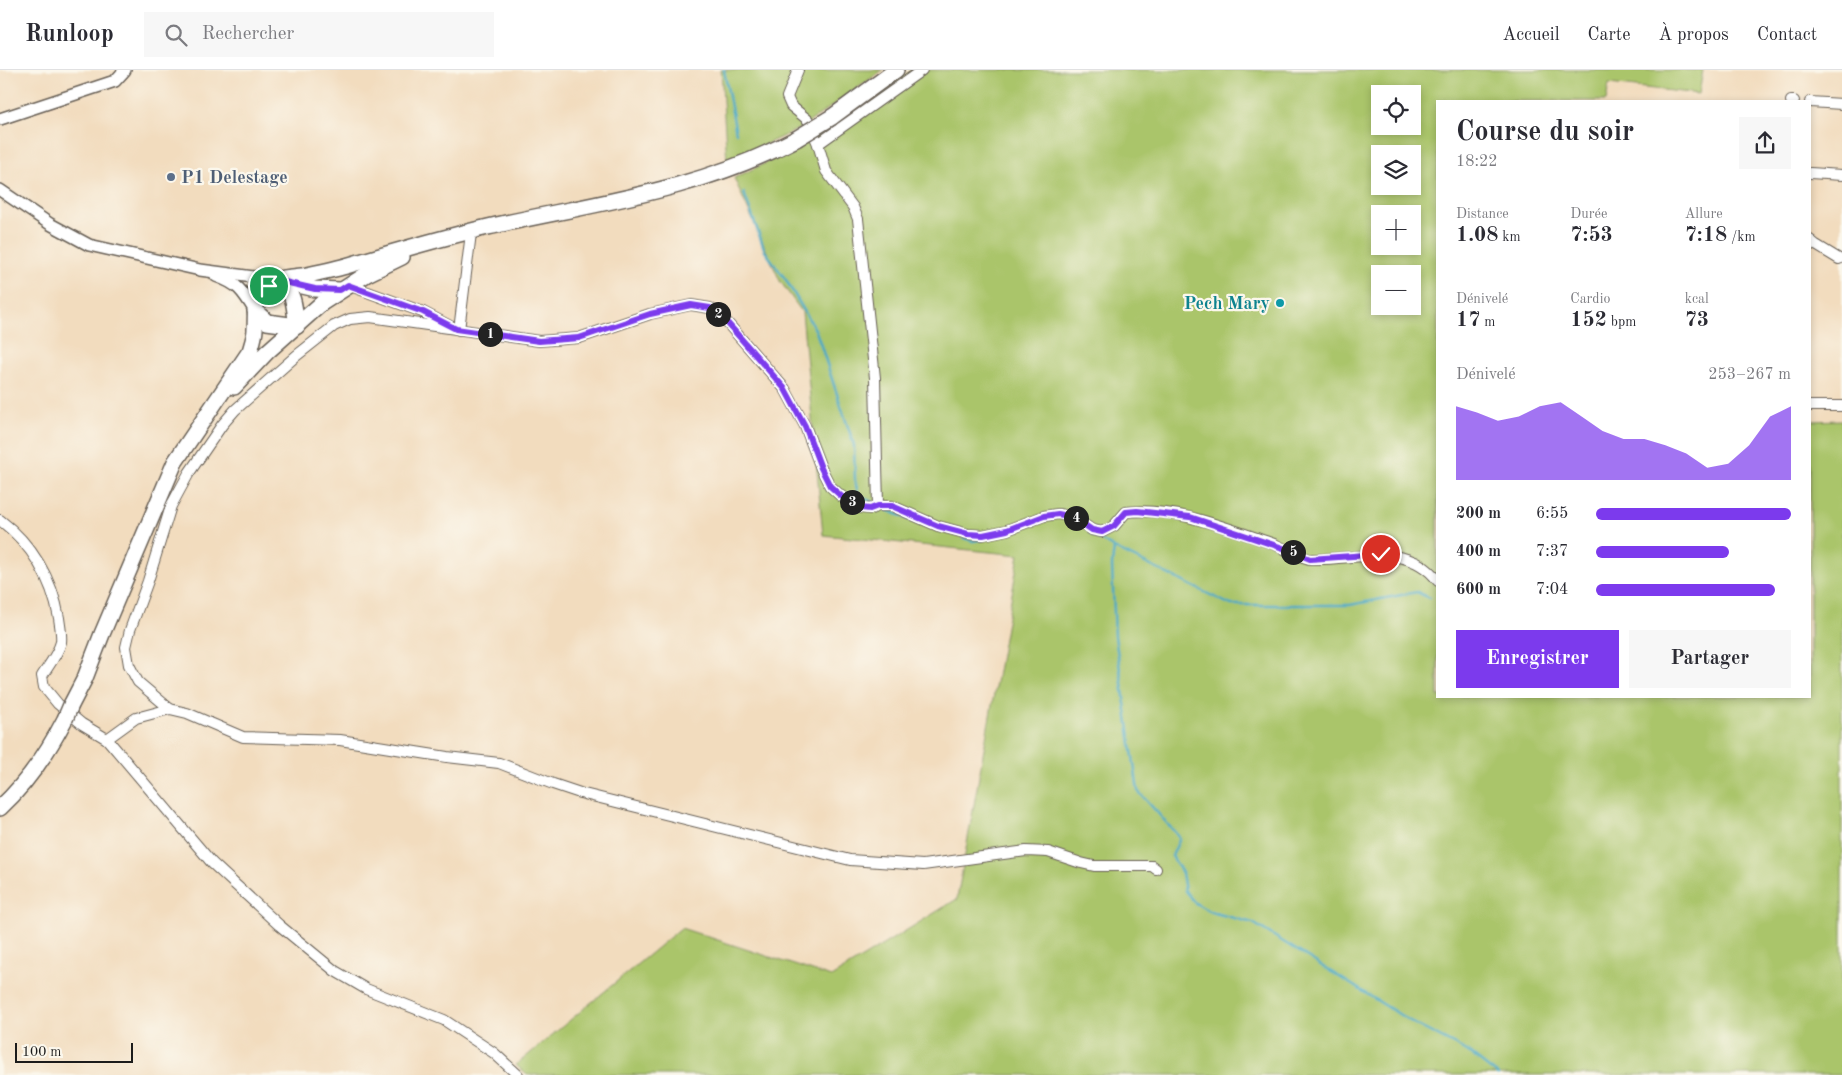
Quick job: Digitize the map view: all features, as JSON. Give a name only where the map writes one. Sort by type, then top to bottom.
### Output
[{"type":"main road","points":[[0,808],[13,796],[42,759],[65,719],[85,678],[175,462],[250,351],[255,329],[255,311],[258,299],[262,292],[276,280],[345,266],[487,228],[656,192],[692,182],[758,158],[796,139],[832,117],[881,81],[902,73]]},
{"type":"main road","points":[[201,423],[267,352],[322,303],[344,288],[403,256],[487,228]]},
{"type":"main road","points":[[276,280],[315,289],[344,288]]},
{"type":"main road","points":[[276,280],[286,287],[293,298],[297,326]]},
{"type":"main road","points":[[255,311],[267,322],[297,326]]},
{"type":"street","points":[[1,120],[115,81],[124,70]]},
{"type":"street","points":[[798,70],[787,97],[791,106],[808,120],[826,171],[853,207],[858,219],[875,378],[878,506]]},
{"type":"street","points":[[818,144],[858,117],[902,73],[922,70]]},
{"type":"street","points":[[1811,102],[1842,104]]},
{"type":"street","points":[[1811,173],[1842,175]]},
{"type":"street","points":[[0,190],[50,224],[89,245],[200,270],[276,280]]},
{"type":"street","points":[[457,329],[471,233]]},
{"type":"street","points":[[1811,241],[1839,259]]},
{"type":"street","points":[[200,270],[232,282],[246,296],[255,311]]},
{"type":"street","points":[[344,288],[423,312],[457,329]]},
{"type":"street","points":[[170,709],[138,682],[129,665],[126,647],[171,506],[189,473],[222,425],[235,410],[296,356],[334,326],[350,319],[370,317],[539,341],[579,338],[650,314],[691,305],[710,308],[723,318],[785,389],[805,426],[830,486],[841,496],[861,508],[870,509],[878,506],[892,506],[938,526],[968,534],[983,535],[1007,530],[1044,516],[1058,514],[1073,517],[1092,530],[1102,532],[1114,526],[1126,512],[1137,511],[1190,517],[1286,549],[1310,559],[1381,554],[1403,558],[1417,563],[1432,573],[1436,578]]},
{"type":"street","points":[[1811,406],[1842,406]]},
{"type":"street","points":[[0,520],[25,542],[38,561],[44,572],[57,610],[61,640],[58,651],[42,676],[44,687],[58,704],[82,724],[107,738],[212,863],[279,925],[335,971],[366,989],[444,1020],[494,1053],[518,1075]]},
{"type":"street","points":[[107,738],[136,718],[170,709],[187,712],[228,732],[251,739],[340,740],[447,757],[499,762],[580,793],[850,860],[923,865],[1026,851],[1048,852],[1094,866],[1152,866],[1156,869]]},
{"type":"green space","points":[[721,70],[883,70],[801,128],[727,162]]},
{"type":"green space","points":[[912,70],[1703,70],[1699,94],[1609,84],[1606,100],[1436,100],[1436,698],[1811,698],[1811,421],[1842,420],[1842,1075],[527,1075],[516,1065],[681,928],[831,977],[957,899],[1019,555],[823,535],[802,312],[780,281],[734,178],[799,147]]},
{"type":"waterway","points":[[724,70],[736,133]]},
{"type":"waterway","points":[[744,193],[765,251],[786,280],[816,331],[854,445],[855,480],[858,494],[875,504]]},
{"type":"waterway","points":[[887,510],[914,521]]},
{"type":"waterway","points":[[1091,534],[1114,548],[1231,605],[1350,605],[1417,592],[1430,598]]},
{"type":"waterway","points":[[964,538],[973,541],[983,539]]},
{"type":"waterway","points":[[1114,548],[1112,565],[1115,636],[1138,791],[1180,838],[1172,856],[1182,873],[1185,891],[1195,903],[1211,912],[1253,923],[1418,1026],[1467,1051],[1498,1075]]},
{"type":"place","name":"P1 Delestage","points":[[171,177]]},
{"type":"place","name":"Pech Mary","points":[[1280,303]]},
{"type":"route","points":[[269,286],[276,280],[315,289],[340,290],[348,285],[423,312],[428,317],[456,329],[539,341],[579,338],[650,314],[691,305],[710,308],[723,318],[785,389],[805,426],[830,486],[841,496],[861,508],[870,509],[878,506],[892,506],[938,526],[968,534],[983,535],[1007,530],[1044,516],[1058,514],[1073,517],[1092,530],[1102,532],[1114,526],[1126,512],[1137,511],[1190,517],[1245,534],[1310,559],[1381,554]]}]
